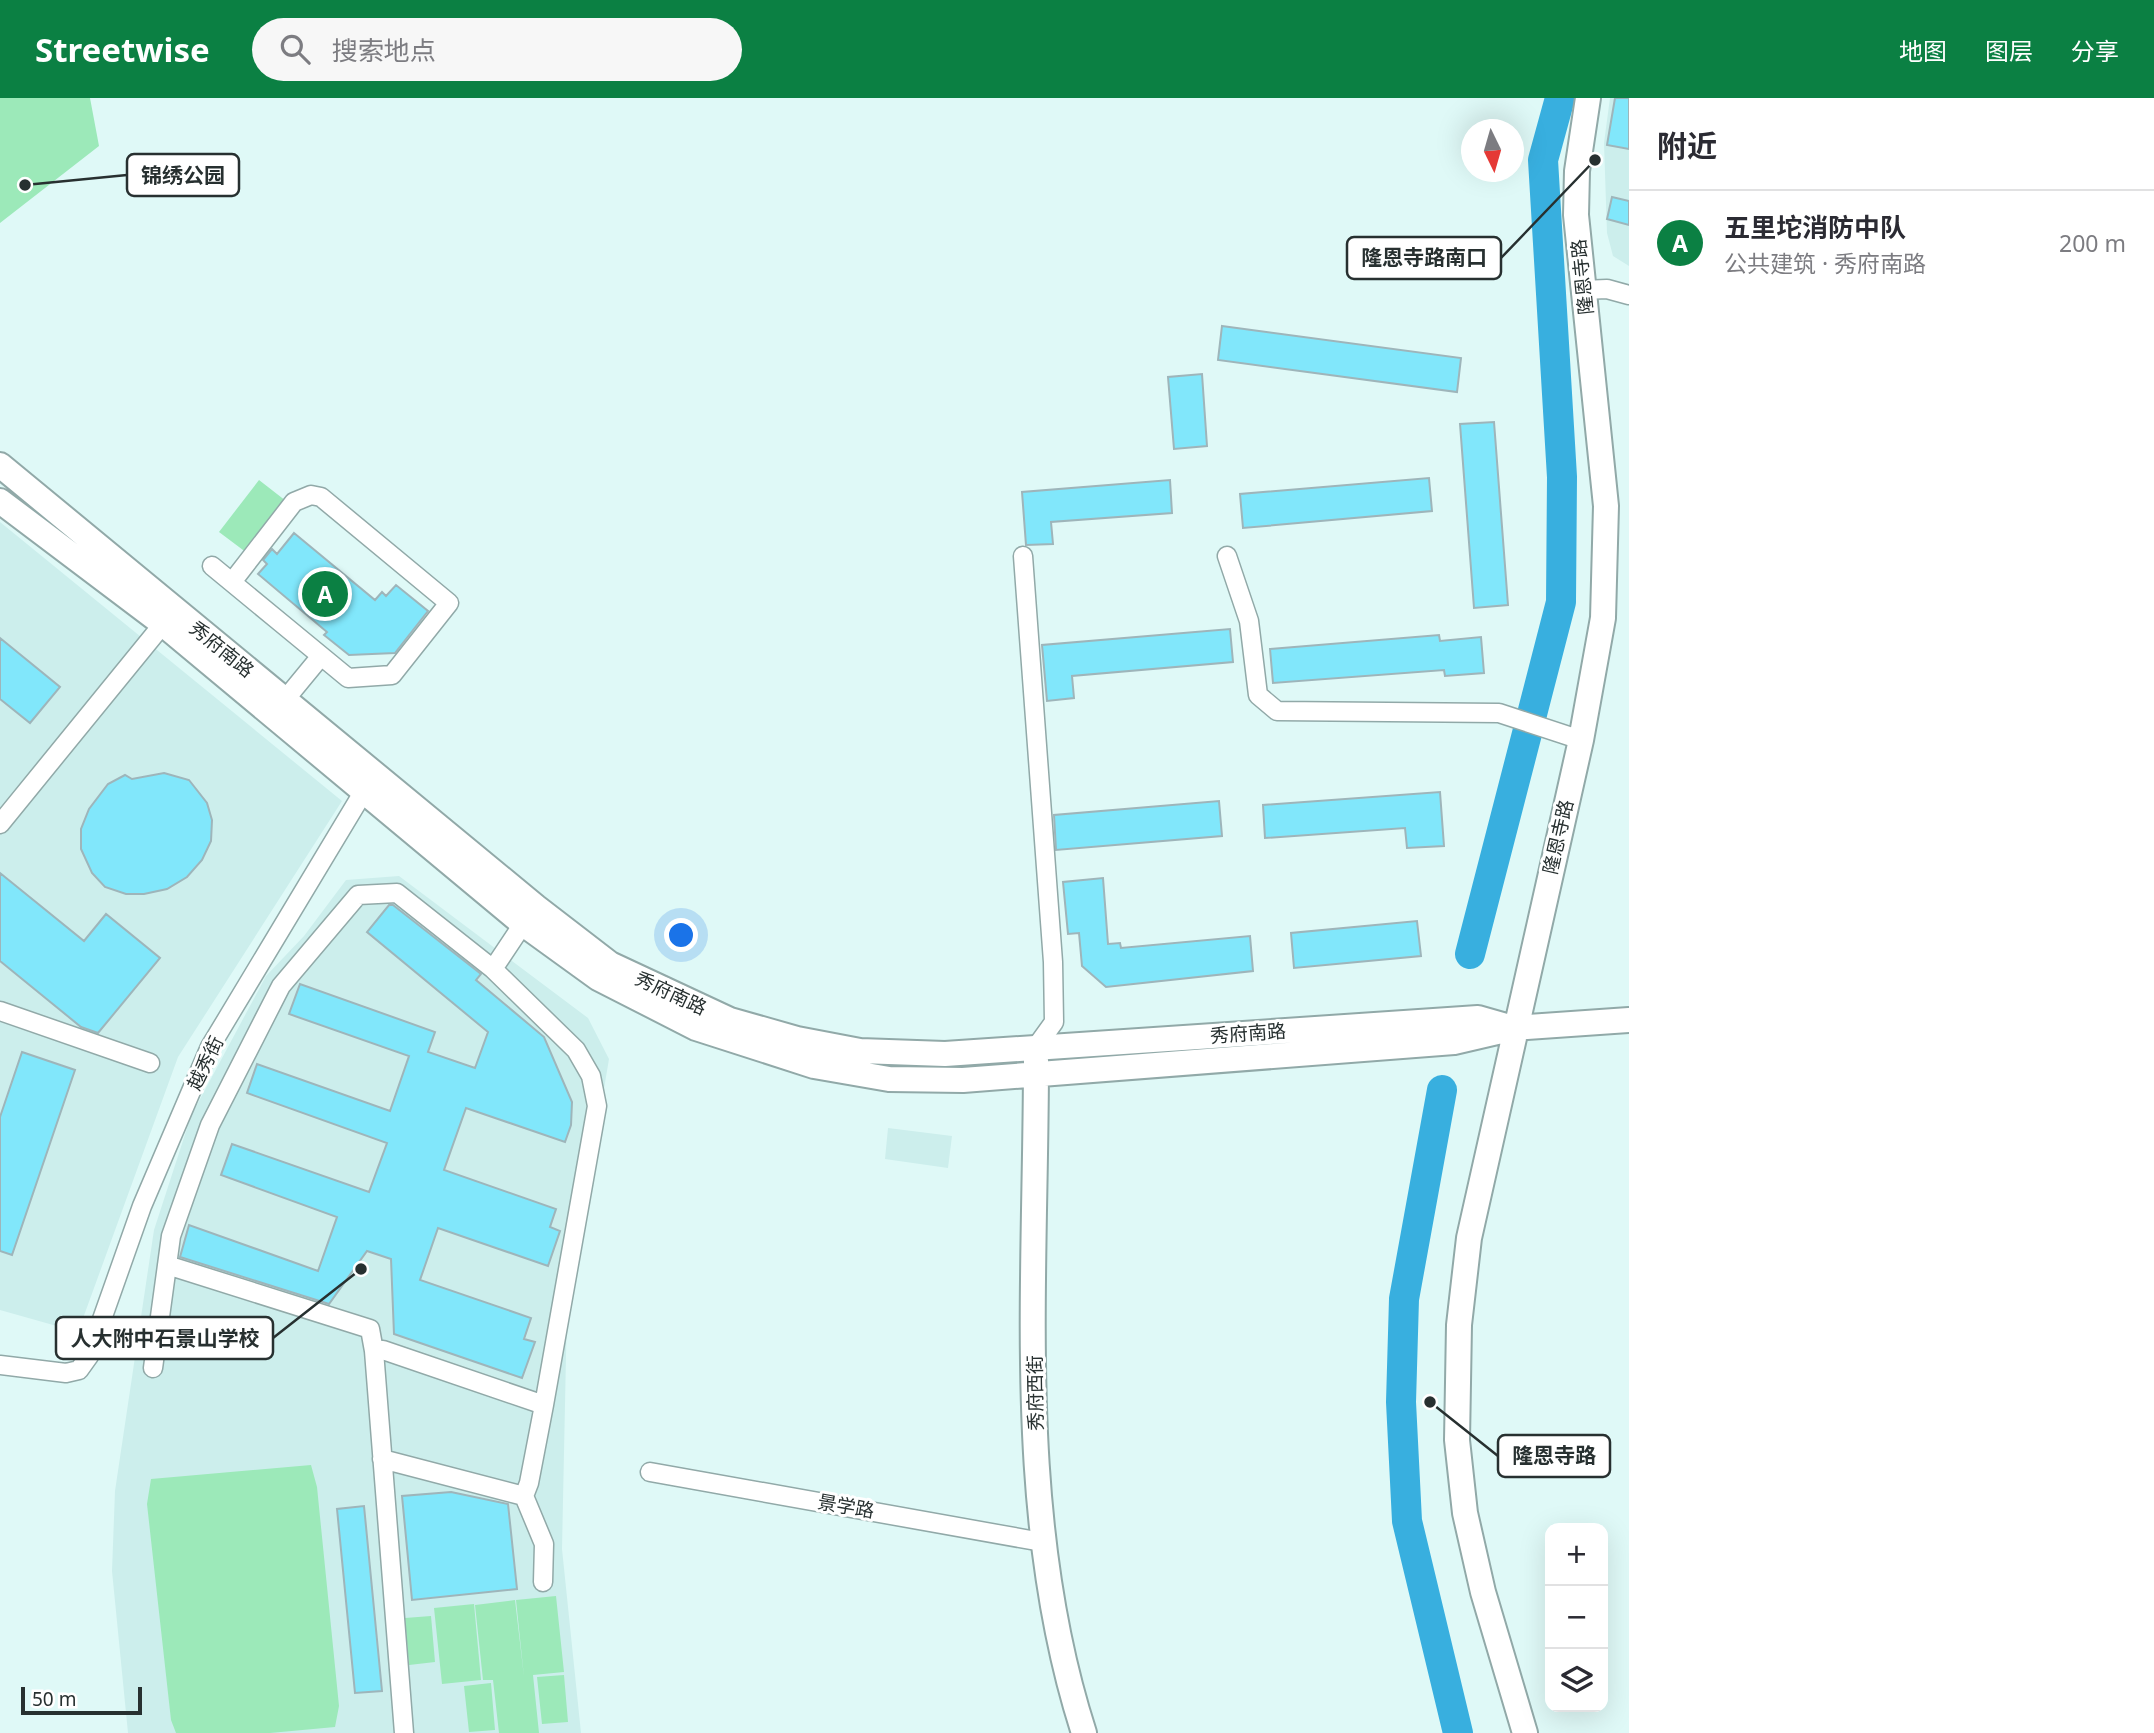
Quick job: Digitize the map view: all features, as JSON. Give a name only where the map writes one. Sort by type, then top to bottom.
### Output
[{"type":"street","name":"隆恩寺路","points":[[1525,1733],[1473,1552],[1457,1440],[1462,1282],[1573,737],[1603,618],[1607,550],[1602,454],[1576,215],[1577,171],[1588,98]]},
{"type":"street","points":[[1583,290],[1606,289],[1629,295]]},
{"type":"street","name":"秀府南路","points":[[0,465],[279,707],[529,915],[598,978],[696,1028],[802,1063],[889,1079],[963,1080],[1454,1042],[1514,1028],[1629,1020]]},
{"type":"street","points":[[212,566],[348,678],[392,675],[449,603],[321,497],[311,495],[294,502],[232,582]]},
{"type":"street","name":"秀府南路","points":[[0,501],[163,624],[279,707],[363,790],[529,915],[610,964],[730,1020],[783,1035],[860,1051],[945,1054],[1478,1018],[1514,1028]]},
{"type":"street","points":[[1023,556],[1053,962],[1054,1022],[1036,1047]]},
{"type":"street","points":[[1227,556],[1249,621],[1258,695],[1277,711],[1499,713],[1573,737]]},
{"type":"street","points":[[0,824],[163,624]]},
{"type":"street","points":[[279,707],[321,656]]},
{"type":"street","name":"越秀街","points":[[0,1365],[66,1373],[79,1370],[89,1356],[142,1206],[210,1047],[363,790]]},
{"type":"street","points":[[153,1367],[171,1236],[210,1125],[281,986],[358,895],[397,893],[493,970],[576,1050],[590,1076],[597,1106],[544,1405],[524,1496],[544,1544],[543,1582]]},
{"type":"street","points":[[493,970],[529,915]]},
{"type":"street","points":[[0,1011],[150,1063]]},
{"type":"street","name":"秀府西街","points":[[1036,1047],[1034,1404],[1042,1542],[1059,1640],[1084,1733]]},
{"type":"street","points":[[167,1265],[370,1329],[374,1351],[404,1733]]},
{"type":"street","points":[[374,1351],[383,1350],[544,1405]]},
{"type":"street","points":[[382,1459],[524,1496]]},
{"type":"street","name":"景学路","points":[[650,1472],[1042,1542]]},
{"type":"shaded area","points":[[1610,98],[1629,98],[1629,266],[1613,256],[1607,233],[1604,143]]},
{"type":"shaded area","points":[[0,522],[342,801],[178,1057],[78,1332],[0,1310]]},
{"type":"shaded area","points":[[399,876],[588,1018],[609,1059],[567,1308],[562,1549],[581,1733],[128,1733],[112,1571],[115,1491],[154,1230],[191,1116],[266,976],[304,936],[346,880]]},
{"type":"shaded area","points":[[888,1128],[952,1136],[948,1168],[885,1159]]},
{"type":"green space","points":[[0,98],[90,98],[99,146],[0,223]]},
{"type":"green space","points":[[259,480],[286,501],[247,553],[219,532]]},
{"type":"green space","points":[[311,1465],[317,1487],[339,1706],[335,1727],[270,1733],[176,1733],[171,1720],[147,1504],[151,1479]]},
{"type":"green space","points":[[556,1596],[564,1672],[533,1675],[539,1733],[499,1733],[493,1680],[483,1680],[475,1605],[515,1600],[524,1677],[516,1600]]},
{"type":"green space","points":[[474,1604],[481,1680],[442,1684],[434,1608]]},
{"type":"green space","points":[[431,1616],[435,1662],[409,1665],[405,1618]]},
{"type":"green space","points":[[564,1675],[568,1722],[542,1724],[537,1677]]},
{"type":"green space","points":[[491,1683],[495,1730],[469,1732],[464,1686]]},
{"type":"building","points":[[1615,98],[1629,98],[1629,149],[1607,145]]},
{"type":"building","points":[[1612,197],[1629,201],[1629,225],[1607,219]]},
{"type":"building","points":[[1222,326],[1461,358],[1457,392],[1218,360]]},
{"type":"building","points":[[1202,374],[1207,446],[1174,449],[1168,377]]},
{"type":"building","points":[[1494,422],[1508,605],[1474,608],[1460,424]]},
{"type":"building","points":[[1429,478],[1432,511],[1243,528],[1240,494]]},
{"type":"building","points":[[1170,480],[1172,513],[1051,522],[1053,544],[1026,545],[1022,492]]},
{"type":"building","points":[[294,533],[375,600],[382,592],[386,596],[396,585],[428,611],[395,653],[349,655],[324,635],[327,632],[258,574],[267,564],[263,560],[272,549],[277,554]]},
{"type":"building","points":[[1230,629],[1233,662],[1072,676],[1074,698],[1047,701],[1042,645]]},
{"type":"building","points":[[1439,635],[1440,641],[1481,637],[1484,673],[1445,676],[1444,670],[1273,683],[1270,649]]},
{"type":"building","points":[[0,638],[60,687],[30,723],[0,699]]},
{"type":"building","points":[[164,773],[189,780],[207,803],[212,820],[211,841],[202,860],[187,877],[167,889],[144,894],[126,894],[105,887],[92,873],[81,849],[81,829],[89,809],[108,784],[125,775],[132,779]]},
{"type":"building","points":[[1440,792],[1444,846],[1407,848],[1405,828],[1265,838],[1263,805]]},
{"type":"building","points":[[1219,801],[1222,836],[1056,850],[1054,815]]},
{"type":"building","points":[[0,873],[84,941],[106,914],[160,958],[98,1033],[81,1027],[0,961]]},
{"type":"building","points":[[1103,878],[1108,944],[1120,943],[1121,948],[1250,936],[1253,971],[1106,987],[1082,966],[1079,933],[1068,934],[1063,882]]},
{"type":"building","points":[[389,905],[393,905],[481,974],[476,980],[544,1037],[572,1102],[571,1125],[565,1142],[466,1108],[444,1170],[556,1209],[550,1227],[560,1231],[548,1266],[438,1228],[420,1280],[531,1318],[524,1339],[535,1342],[522,1378],[394,1334],[391,1259],[367,1251],[329,1304],[180,1257],[189,1225],[318,1271],[337,1217],[221,1175],[232,1144],[369,1192],[387,1143],[247,1093],[257,1064],[390,1111],[409,1056],[289,1014],[300,984],[435,1032],[428,1052],[475,1068],[488,1032],[367,932]]},
{"type":"building","points":[[1417,921],[1421,956],[1294,968],[1291,933]]},
{"type":"building","points":[[22,1052],[75,1070],[12,1255],[0,1251],[0,1117]]},
{"type":"building","points":[[451,1492],[508,1504],[517,1589],[412,1600],[402,1496]]},
{"type":"building","points":[[364,1506],[382,1691],[355,1693],[337,1509]]},
{"type":"waterway","points":[[1470,954],[1561,602],[1562,477],[1543,160],[1560,98]]},
{"type":"waterway","points":[[1442,1090],[1404,1299],[1401,1402],[1407,1521],[1458,1733]]},
{"type":"place","name":"隆恩寺路南口","points":[[1595,160]]},
{"type":"place","name":"锦绣公园","points":[[25,185]]},
{"type":"place","name":"五里坨消防中队","points":[[325,594]]},
{"type":"place","name":"人大附中石景山学校","points":[[361,1269]]},
{"type":"place","name":"隆恩寺路","points":[[1430,1402]]}]
